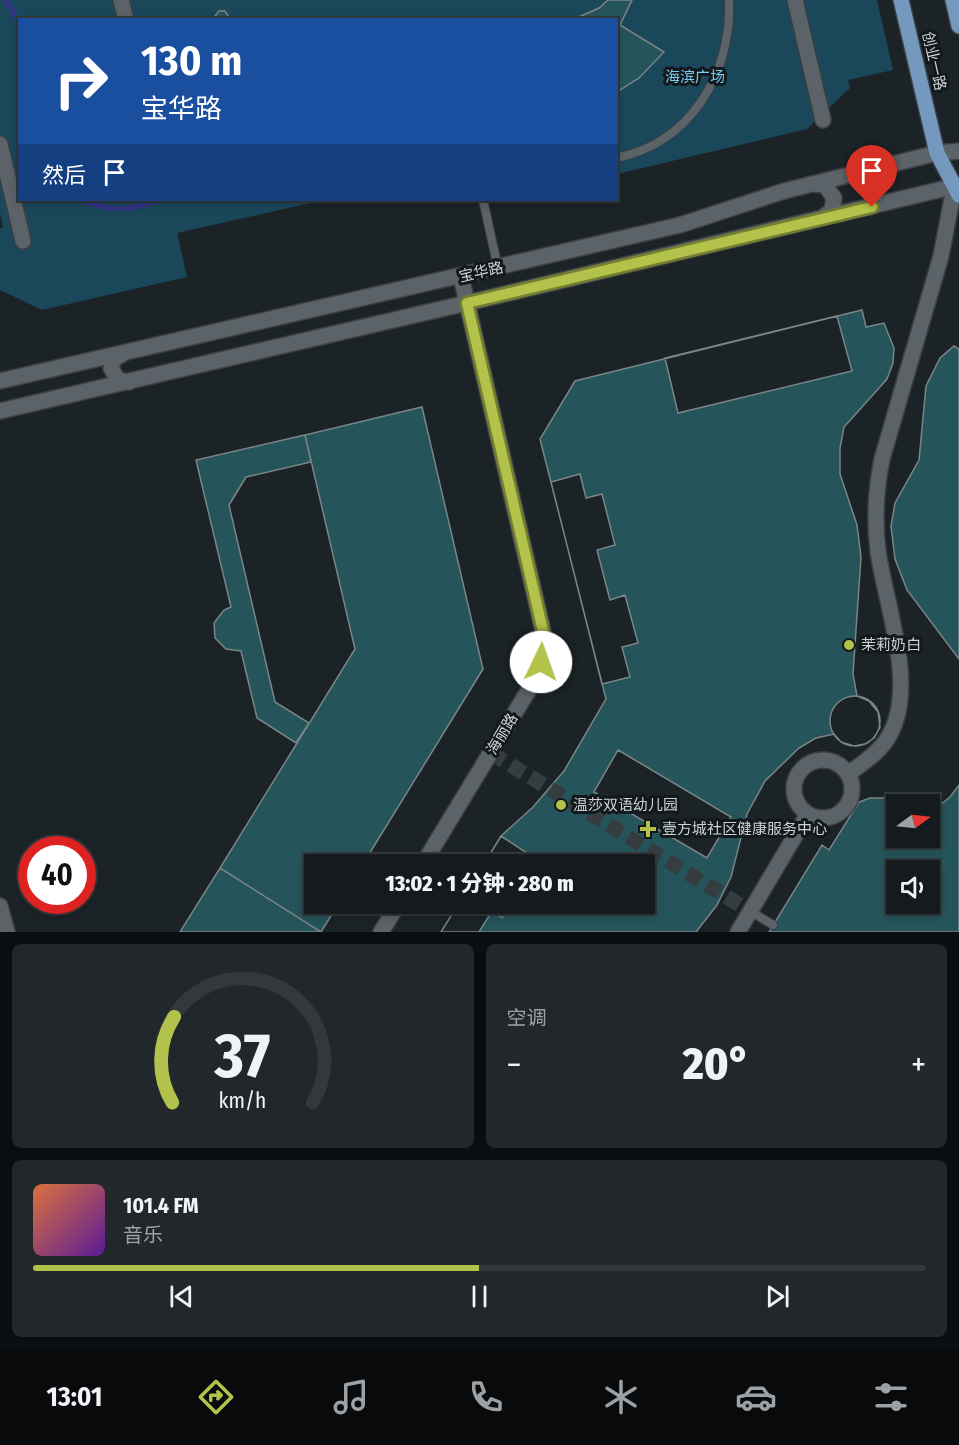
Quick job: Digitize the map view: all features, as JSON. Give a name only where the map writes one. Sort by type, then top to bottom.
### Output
[{"type":"main road","points":[[121,0],[126,18]]},
{"type":"main road","points":[[795,0],[823,120]]},
{"type":"main road","name":"创业一路","points":[[901,0],[937,153],[957,190]]},
{"type":"main road","points":[[953,0],[959,26]]},
{"type":"main road","points":[[0,144],[23,241]]},
{"type":"main road","name":"宝华路","points":[[0,381],[680,225],[811,184],[937,153],[959,152]]},
{"type":"main road","points":[[811,184],[825,185],[834,198],[832,210],[819,219]]},
{"type":"main road","points":[[848,774],[878,750],[889,736],[896,718],[900,672],[878,550],[876,488],[882,459],[941,256],[957,190]]},
{"type":"main road","name":"宝华路","points":[[0,411],[819,219],[957,190]]},
{"type":"main road","name":"海丽路","points":[[429,854],[536,678],[544,646],[543,631],[461,277]]},
{"type":"main road","points":[[124,353],[114,359],[111,368],[118,381],[130,382]]},
{"type":"main road","points":[[825,759],[834,761],[848,774],[852,792],[844,809],[827,818],[808,814],[796,799],[794,790],[800,771],[807,765],[825,759]]},
{"type":"main road","points":[[738,932],[808,814]]},
{"type":"main road","points":[[0,906],[7,932]]},
{"type":"main road","points":[[381,932],[392,914]]},
{"type":"lane","points":[[618,157],[654,145],[677,131],[695,112],[710,90],[720,65],[726,42],[729,0]]},
{"type":"lane","points":[[483,201],[498,268]]},
{"type":"lane","points":[[750,911],[773,925]]},
{"type":"green space","name":"海滨广场","points":[[0,0],[877,0],[893,70],[848,80],[850,88],[807,129],[618,174],[618,18],[18,18],[18,201],[320,201],[177,233],[187,277],[42,310],[0,290],[0,229],[3,227],[0,214]]},
{"type":"building","points":[[608,0],[632,0],[620,25],[664,52],[639,78],[618,91],[618,18],[576,18],[599,8]]},
{"type":"building","points":[[219,11],[225,11],[230,18],[214,18]]},
{"type":"building","points":[[862,310],[866,327],[884,323],[894,348],[893,363],[887,379],[844,427],[840,448],[840,474],[857,525],[861,557],[853,674],[857,696],[869,701],[878,712],[880,727],[874,738],[865,744],[854,746],[841,742],[834,734],[816,738],[799,748],[765,781],[747,814],[731,877],[717,905],[696,932],[441,932],[452,914],[655,914],[655,854],[490,854],[501,836],[533,807],[564,771],[606,699],[540,439],[575,381]]},
{"type":"building","points":[[837,316],[852,371],[678,413],[665,358]]},
{"type":"building","points":[[954,346],[959,349],[959,659],[907,590],[895,559],[891,526],[895,503],[919,460],[926,386],[940,358]]},
{"type":"building","points":[[422,407],[483,669],[369,854],[304,854],[304,914],[332,914],[321,932],[220,868],[355,649],[305,435]]},
{"type":"building","points":[[305,435],[311,462],[246,477],[229,505],[275,702],[309,723],[296,743],[257,718],[241,651],[226,649],[215,638],[214,623],[224,610],[231,607],[196,460]]},
{"type":"building","points":[[580,474],[586,498],[602,494],[615,545],[597,550],[610,600],[625,595],[638,643],[622,647],[630,677],[602,684],[551,482]]},
{"type":"building","points":[[855,696],[873,703],[880,721],[873,739],[855,746],[837,739],[830,721],[837,703]]},
{"type":"building","points":[[618,750],[731,817],[707,858],[594,792]]},
{"type":"building","points":[[959,785],[959,932],[769,932],[822,845],[829,850],[859,802],[870,798],[886,798],[886,848],[940,848],[940,805]]},
{"type":"building","points":[[501,836],[527,853],[526,854],[490,854]]},
{"type":"building","points":[[220,868],[321,932],[180,932]]},
{"type":"building","points":[[452,914],[490,914],[479,932],[441,932]]},
{"type":"waterway","points":[[6,0],[18,21]]},
{"type":"waterway","points":[[85,201],[102,207],[121,209],[157,201]]},
{"type":"tunnel","points":[[491,753],[750,911]]},
{"type":"place","name":"茉莉奶白","points":[[849,645]]},
{"type":"place","name":"温莎双语幼儿园","points":[[561,805]]},
{"type":"place","name":"壹方城社区健康服务中心","points":[[648,829]]},
{"type":"route","points":[[541,662],[544,646],[543,631],[467,303],[872,207]]}]
